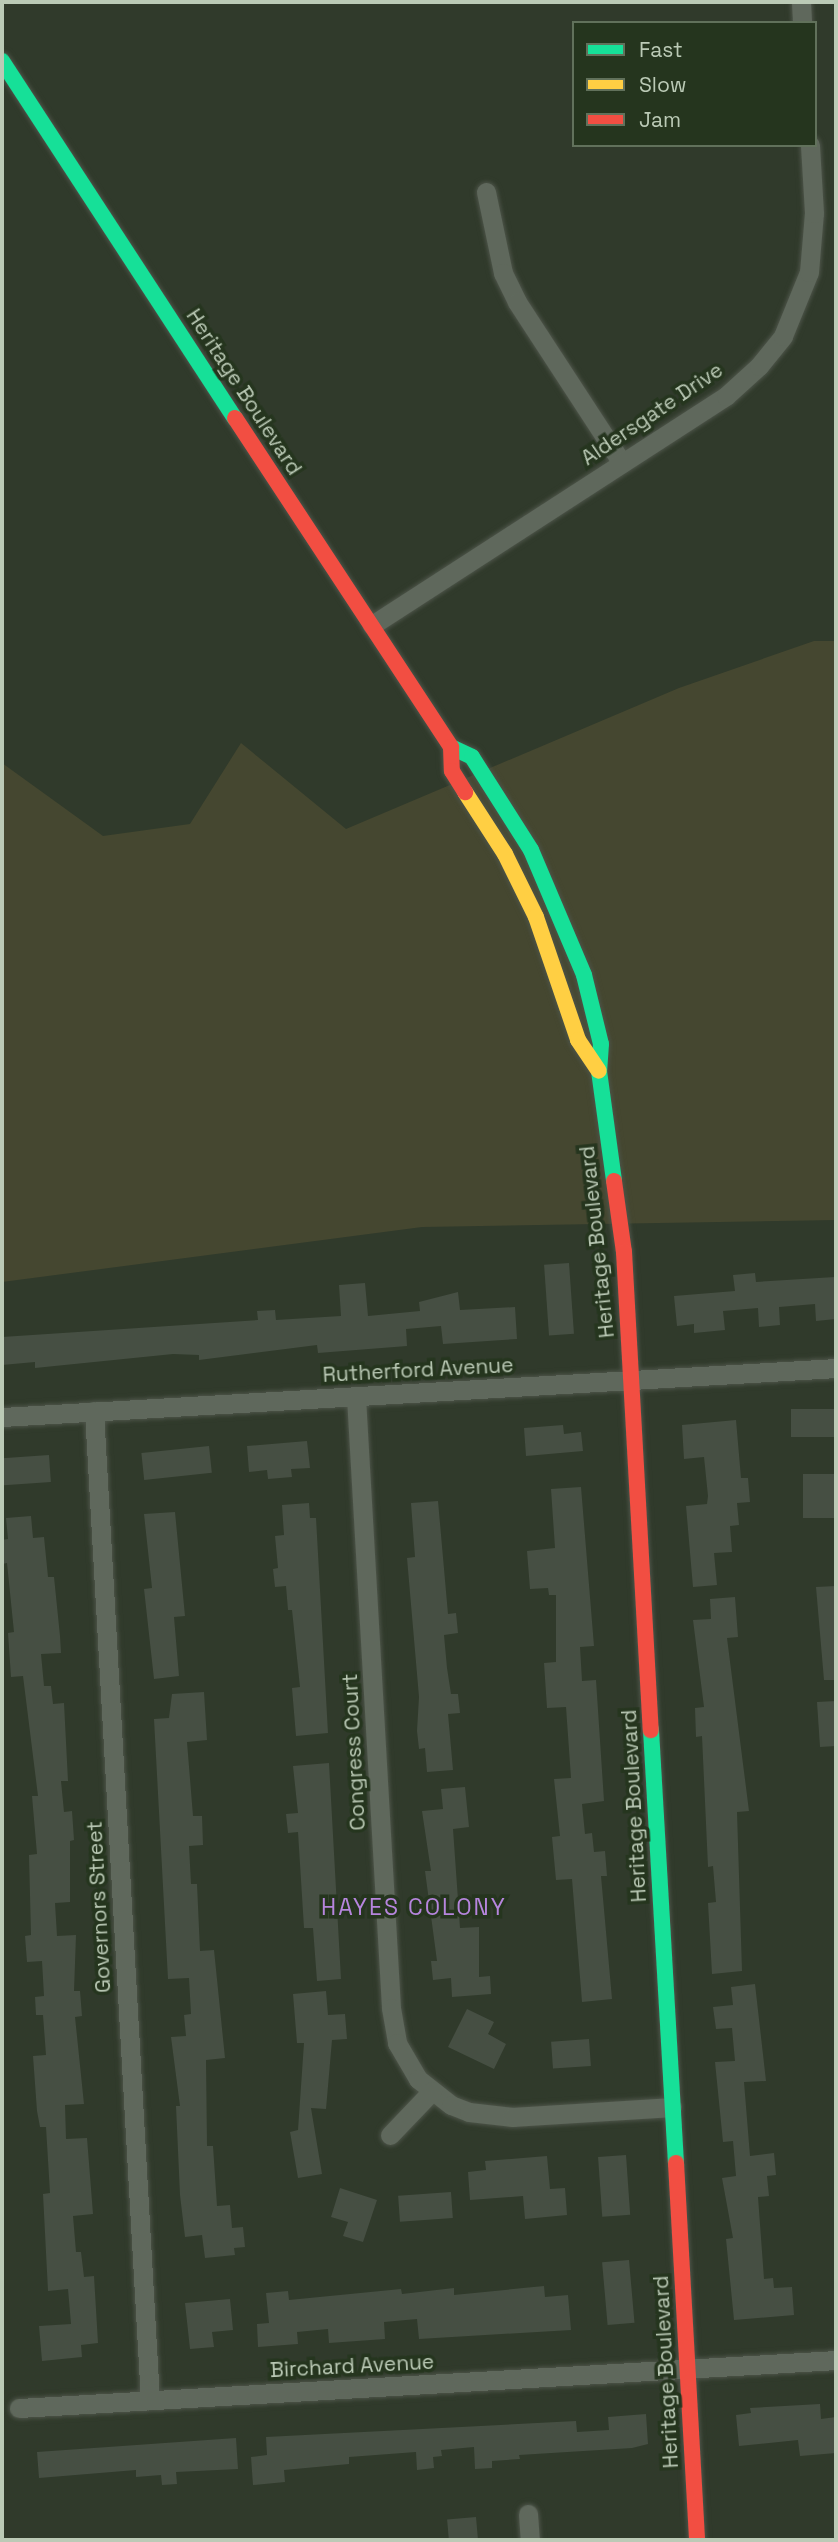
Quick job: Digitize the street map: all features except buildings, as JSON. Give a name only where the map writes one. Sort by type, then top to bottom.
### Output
[{"type":"street","points":[[801,2],[802,21]]},
{"type":"street","name":"Heritage Boulevard","points":[[2,61],[450,747],[452,771],[526,896],[578,1040],[599,1071]]},
{"type":"street","name":"Aldersgate Drive","points":[[372,625],[726,396],[759,366],[783,336],[809,272],[814,214],[810,147]]},
{"type":"street","points":[[486,192],[503,273],[517,302],[622,463]]},
{"type":"street","name":"Heritage Boulevard","points":[[450,747],[472,757],[536,861],[584,975],[601,1044],[599,1071],[624,1252],[697,2540]]},
{"type":"street","name":"Rutherford Avenue","points":[[2,1416],[836,1368]]},
{"type":"street","name":"Congress Court","points":[[356,1397],[391,2008],[394,2033],[406,2062],[432,2091],[451,2105],[491,2117],[672,2107]]},
{"type":"street","name":"Governors Street","points":[[94,1411],[150,2400]]},
{"type":"street","points":[[390,2135],[432,2091]]},
{"type":"street","name":"Birchard Avenue","points":[[19,2408],[836,2360]]},
{"type":"street","points":[[528,2514],[530,2540]]},
{"type":"green space","points":[[814,641],[836,641],[836,1220],[422,1227],[2,1282],[2,763],[103,836],[190,824],[241,743],[346,829],[679,688]]},
{"type":"traffic: fast","points":[[2,61],[235,418]]},
{"type":"traffic: fast","points":[[451,747],[472,757],[531,850],[584,975],[601,1044],[599,1071],[614,1181]]},
{"type":"traffic: fast","points":[[651,1730],[676,2163]]},
{"type":"traffic: slow","points":[[465,792],[505,854],[536,917],[578,1040],[599,1071]]},
{"type":"traffic: jam","points":[[235,418],[451,747],[452,771],[465,792]]},
{"type":"traffic: jam","points":[[614,1181],[624,1252],[651,1730]]},
{"type":"traffic: jam","points":[[676,2163],[697,2540]]},
{"type":"district","name":"HAYES COLONY","points":[[414,1907]]}]
